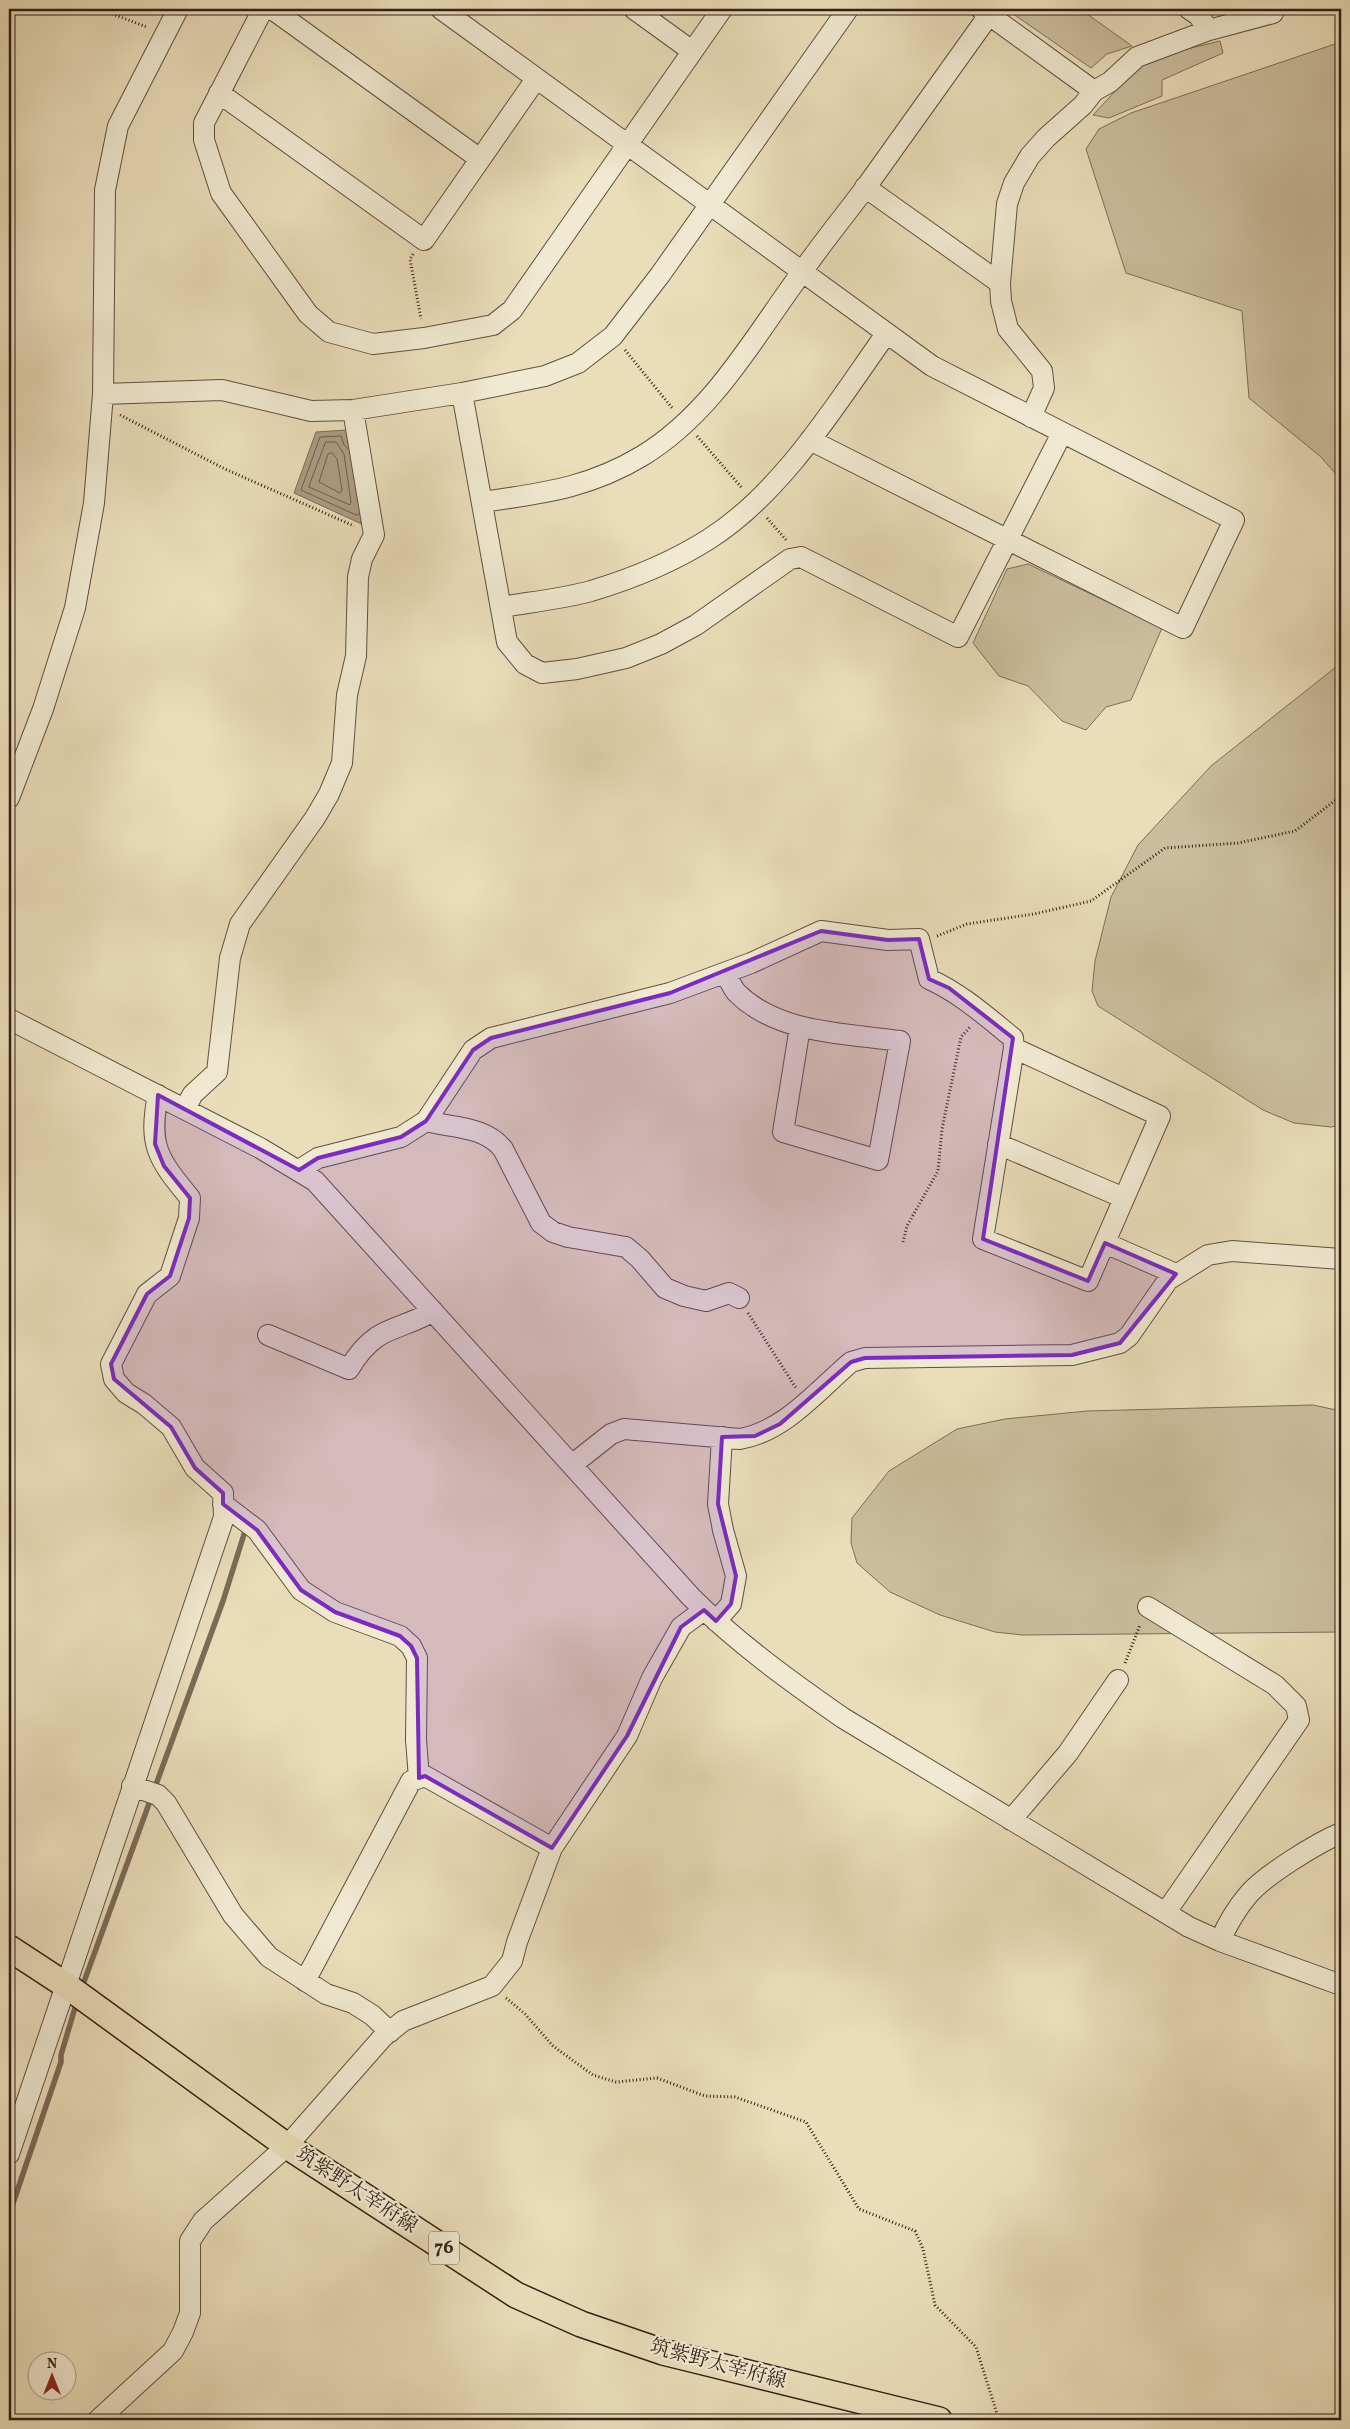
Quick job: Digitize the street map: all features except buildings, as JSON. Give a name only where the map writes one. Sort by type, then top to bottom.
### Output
[{"type":"main road","name":"筑紫野太宰府線","points":[[9,1948],[67,1986],[287,2146],[516,2295],[581,2324],[663,2352],[939,2420]]},
{"type":"street","points":[[9,798],[43,709],[75,608],[94,503],[102,400],[105,190],[118,126],[178,9]]},
{"type":"street","points":[[263,9],[204,123],[204,140],[221,193],[308,314],[329,332],[373,344],[424,338],[493,325],[512,310],[722,9]]},
{"type":"street","points":[[272,9],[480,159]]},
{"type":"street","points":[[441,9],[932,366],[1234,520],[1182,628],[810,440]]},
{"type":"street","points":[[634,9],[692,51]]},
{"type":"street","points":[[102,400],[222,390],[311,411],[353,410],[462,393],[545,376],[578,363],[613,336],[660,275],[709,203],[848,9]]},
{"type":"street","points":[[1189,9],[1198,15],[1209,30]]},
{"type":"street","points":[[483,502],[562,490],[606,476],[644,455],[685,423],[721,386],[802,271],[865,187],[985,12],[1094,91]]},
{"type":"street","points":[[1031,417],[1044,388],[1042,371],[1008,330],[1001,301],[1000,283],[1007,204],[1014,182],[1030,156],[1046,138],[1083,105],[1094,91],[1110,82],[1137,57],[1147,51],[1209,30],[1273,13]]},
{"type":"street","points":[[219,93],[424,240],[536,79]]},
{"type":"street","points":[[865,187],[1000,283]]},
{"type":"street","points":[[501,607],[590,591],[648,571],[709,539],[754,503],[786,470],[810,440],[886,334]]},
{"type":"street","points":[[462,393],[507,642],[525,664],[542,673],[577,669],[626,658],[661,644],[696,625],[790,558],[801,557],[958,637],[1062,433]]},
{"type":"street","points":[[185,1108],[193,1094],[217,1072],[230,958],[240,924],[315,818],[329,794],[342,763],[347,695],[356,656],[358,577],[362,559],[374,535],[353,410]]},
{"type":"street","points":[[299,1170],[318,1158],[401,1138],[426,1121],[473,1050],[491,1038],[670,993],[726,973],[821,931],[888,940],[919,939],[929,979],[949,988],[1012,1038],[1014,1048],[982,1239],[1088,1282],[1160,1116],[1014,1048]]},
{"type":"street","points":[[726,973],[736,992],[766,1014],[800,1027],[900,1041],[878,1160],[783,1132],[800,1027]]},
{"type":"street","points":[[9,1019],[185,1108],[299,1170],[315,1181],[573,1464],[611,1510],[710,1616],[748,1649],[843,1718],[1166,1912],[1189,1928],[1341,1986]]},
{"type":"street","points":[[9,2154],[224,1517],[223,1494],[194,1468],[171,1427],[144,1404],[126,1393],[114,1379],[111,1364],[147,1294],[170,1276],[189,1218],[190,1198],[164,1166],[155,1144],[154,1114],[158,1095]]},
{"type":"street","points":[[426,1121],[466,1128],[495,1139],[503,1149],[541,1223],[553,1232],[568,1237],[626,1247],[640,1259],[665,1288],[684,1296],[706,1301],[729,1293],[739,1298]]},
{"type":"street","points":[[998,1144],[1124,1198]]},
{"type":"street","points":[[1105,1242],[1176,1274]]},
{"type":"street","points":[[573,1464],[611,1434],[624,1429],[740,1439],[754,1436],[780,1424],[851,1362],[865,1358],[1072,1355],[1120,1343],[1129,1336],[1168,1280],[1208,1255],[1232,1250],[1341,1259]]},
{"type":"street","points":[[268,1335],[349,1370],[359,1354],[377,1337],[418,1321],[433,1312]]},
{"type":"street","points":[[98,2420],[173,2351],[184,2332],[190,2313],[190,2241],[203,2221],[287,2146],[390,2032],[403,2021],[492,1986],[512,1961],[517,1942],[552,1848],[627,1736],[652,1678],[681,1627],[710,1616],[731,1604],[736,1576],[718,1504],[722,1437]]},
{"type":"street","points":[[223,1504],[257,1530],[301,1590],[335,1612],[400,1636],[412,1646],[417,1658],[416,1740],[419,1778]]},
{"type":"street","points":[[1148,1607],[1275,1685],[1296,1706],[1299,1720],[1166,1912]]},
{"type":"street","points":[[1011,1820],[1068,1753],[1118,1680]]},
{"type":"street","points":[[305,1981],[412,1781],[425,1776],[552,1848]]},
{"type":"street","points":[[132,1786],[158,1795],[166,1803],[233,1915],[269,1957],[326,1994],[353,2003],[372,2015],[390,2032]]},
{"type":"street","points":[[1220,1941],[1228,1924],[1249,1894],[1290,1862],[1341,1833]]},
{"type":"path","points":[[99,9],[150,28],[168,29]]},
{"type":"path","points":[[424,240],[410,259],[424,338]]},
{"type":"path","points":[[613,336],[685,423],[801,557]]},
{"type":"path","points":[[102,400],[225,469],[374,535]]},
{"type":"path","points":[[919,939],[932,938],[967,924],[1034,914],[1090,901],[1165,848],[1238,843],[1295,831],[1341,796]]},
{"type":"path","points":[[904,1242],[907,1226],[938,1171],[942,1129],[961,1037],[982,1013]]},
{"type":"path","points":[[739,1298],[805,1402]]},
{"type":"path","points":[[1118,1680],[1148,1607]]},
{"type":"path","points":[[492,1986],[525,2014],[553,2046],[593,2075],[616,2082],[657,2078],[705,2096],[734,2097],[806,2122],[859,2209],[915,2231],[923,2249],[935,2305],[976,2347],[999,2420]]},
{"type":"highlighted area","points":[[821,931],[888,940],[919,939],[929,979],[949,988],[1013,1038],[983,1239],[1088,1281],[1105,1243],[1176,1274],[1120,1343],[1072,1355],[865,1358],[851,1362],[780,1424],[755,1436],[722,1437],[718,1504],[736,1576],[731,1604],[716,1621],[704,1610],[681,1627],[627,1736],[552,1848],[425,1776],[419,1778],[417,1658],[411,1646],[400,1636],[335,1612],[301,1590],[257,1530],[223,1504],[223,1493],[195,1468],[171,1427],[114,1379],[111,1364],[147,1294],[170,1276],[189,1218],[190,1198],[164,1166],[155,1144],[158,1095],[299,1170],[318,1158],[401,1137],[426,1121],[473,1050],[491,1038],[670,993]]},
{"type":"shaded area","points":[[1006,9],[1080,9],[1132,46],[1107,54],[1091,68]]},
{"type":"shaded area","points":[[1220,41],[1223,53],[1162,80],[1162,96],[1109,118],[1093,115],[1145,59]]},
{"type":"shaded area","points":[[1341,42],[1341,480],[1321,457],[1249,398],[1242,311],[1126,273],[1086,149],[1099,129],[1131,113]]},
{"type":"shaded area","points":[[1028,564],[1162,628],[1131,700],[1106,707],[1086,730],[1062,721],[1028,686],[999,676],[973,643],[1007,569]]},
{"type":"shaded area","points":[[1341,663],[1341,1125],[1331,1127],[1294,1123],[1263,1110],[1098,1006],[1092,991],[1095,961],[1111,897],[1138,845],[1211,766]]},
{"type":"shaded area","points":[[1313,1405],[1341,1411],[1341,1632],[1022,1635],[995,1632],[940,1615],[890,1592],[857,1563],[851,1543],[852,1518],[889,1471],[957,1429],[1005,1419],[1087,1411]]},
{"type":"water","points":[[347,430],[348,443],[354,444],[366,526],[294,493],[316,432]]},
{"type":"waterway","points":[[81,1990],[223,1601],[246,1528]]},
{"type":"waterway","points":[[9,2215],[61,2062],[61,2055],[77,2001]]}]
